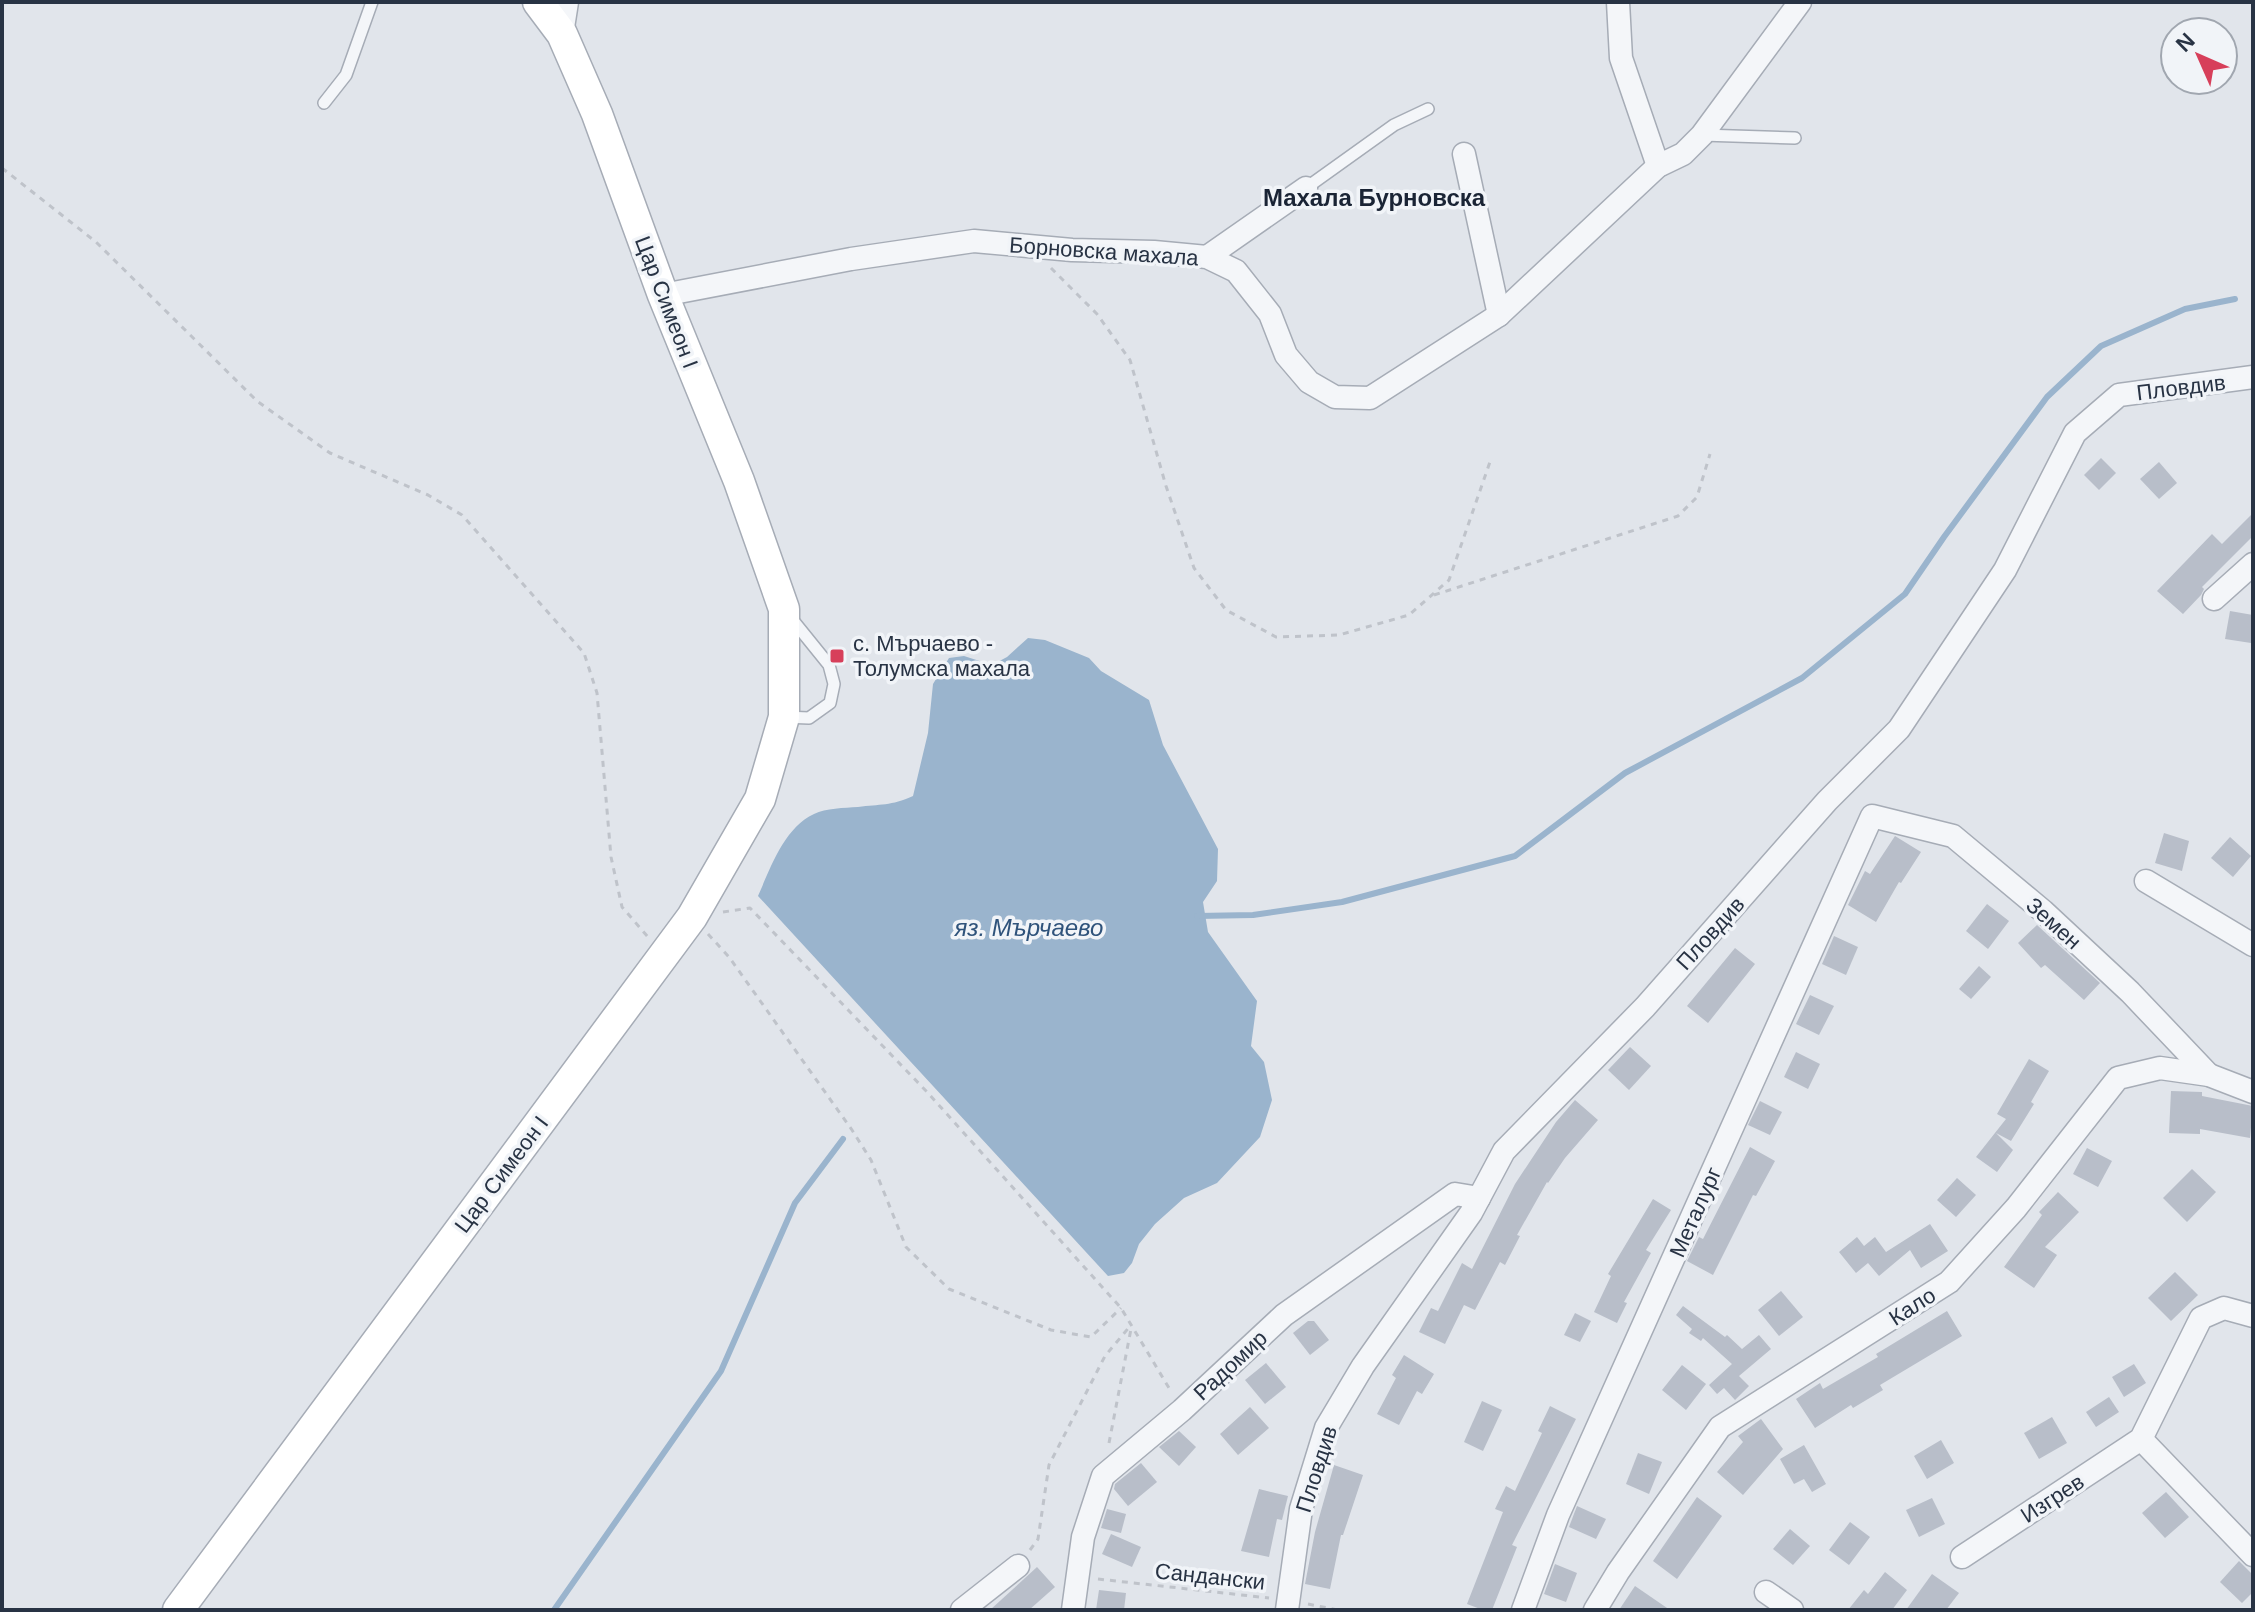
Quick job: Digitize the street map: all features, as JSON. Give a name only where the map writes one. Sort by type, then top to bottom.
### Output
[{"type":"street","name":"Цар Симеон I","points":[[178,1610],[692,917],[760,799],[784,717],[784,609],[739,481],[663,295],[597,114],[562,34],[538,2]]},
{"type":"street","points":[[562,34],[567,2]]},
{"type":"street","points":[[1618,2],[1621,58],[1658,166]]},
{"type":"street","name":"Борновска махала","points":[[663,295],[851,259],[974,241],[1207,257],[1236,271],[1270,314],[1286,355],[1309,382],[1335,397],[1370,398],[1499,315],[1658,166],[1683,154],[1702,135],[1800,2]]},
{"type":"street","points":[[1464,154],[1499,315]]},
{"type":"street","points":[[1207,257],[1306,188]]},
{"type":"street","name":"Пловдив","points":[[1287,1605],[1301,1509],[1326,1428],[1363,1366],[1421,1287],[1479,1198],[1504,1151],[1645,1007],[1827,801],[1899,729],[2005,570],[2075,433],[2119,395],[2253,377]]},
{"type":"street","points":[[2214,599],[2253,564]]},
{"type":"street","name":"Земен","points":[[1872,816],[1953,836],[2043,911],[2130,992],[2209,1075]]},
{"type":"street","name":"Металург","points":[[1523,1610],[1558,1515],[1872,816]]},
{"type":"street","points":[[2146,881],[2253,945]]},
{"type":"street","name":"Кало","points":[[1595,1610],[1618,1572],[1720,1427],[1949,1282],[2016,1208],[2118,1078],[2160,1068],[2209,1075],[2253,1092]]},
{"type":"street","name":"Радомир","points":[[1103,1476],[1182,1410],[1284,1315],[1455,1194],[1479,1198]]},
{"type":"street","points":[[2253,1316],[2224,1308],[2201,1318],[2141,1439],[2253,1555]]},
{"type":"street","name":"Изгрев","points":[[1962,1557],[2141,1439]]},
{"type":"street","points":[[1073,1610],[1083,1537],[1103,1476]]},
{"type":"street","points":[[962,1610],[1018,1566]]},
{"type":"street","points":[[1766,1592],[1792,1610]]},
{"type":"lane","points":[[324,103],[346,75],[372,2]]},
{"type":"lane","points":[[1306,188],[1394,125],[1428,109]]},
{"type":"lane","points":[[1702,135],[1795,138]]},
{"type":"lane","points":[[784,609],[829,665],[834,684],[830,703],[809,718],[784,717]]},
{"type":"path","points":[[2,168],[96,242],[257,401],[330,453],[428,495],[462,515],[584,653],[597,693],[611,857],[622,907],[663,955]]},
{"type":"path","points":[[1029,246],[1097,314],[1130,360],[1166,486],[1194,568],[1226,610],[1276,637],[1339,635],[1409,615],[1449,580],[1491,459]]},
{"type":"path","points":[[1431,596],[1678,516],[1697,497],[1710,454]]},
{"type":"path","points":[[692,917],[750,908],[928,1093],[1121,1308],[1182,1410]]},
{"type":"path","points":[[692,917],[729,957],[852,1130],[871,1160],[906,1247],[949,1289],[1051,1330],[1091,1337],[1121,1308]]},
{"type":"path","points":[[1103,1476],[1131,1325]]},
{"type":"path","points":[[1018,1566],[1038,1539],[1049,1465],[1105,1356],[1131,1325]]},
{"type":"path","name":"Сандански","points":[[1078,1577],[1338,1610]]},
{"type":"water","name":"яз. Мърчаево","points":[[1028,638],[1045,640],[1089,658],[1101,671],[1149,700],[1163,745],[1218,849],[1217,881],[1203,902],[1208,932],[1257,1001],[1251,1046],[1264,1062],[1272,1100],[1260,1137],[1217,1183],[1184,1198],[1155,1224],[1139,1244],[1132,1263],[1124,1273],[1108,1276],[758,896],[780,849],[804,820],[824,811],[898,802],[913,796],[928,733],[933,684],[949,658],[964,656],[992,665],[1007,657]]},
{"type":"building","points":[[2101,458],[2116,473],[2099,490],[2084,475]]},
{"type":"building","points":[[2159,462],[2177,483],[2159,499],[2140,479]]},
{"type":"building","points":[[2253,513],[2253,536],[2202,587],[2201,595],[2183,614],[2157,591],[2212,534],[2222,544]]},
{"type":"building","points":[[2230,611],[2253,615],[2251,643],[2225,639]]},
{"type":"building","points":[[2164,833],[2189,841],[2182,871],[2155,863]]},
{"type":"building","points":[[1895,836],[1921,852],[1876,922],[1848,905],[1865,871],[1870,874]]},
{"type":"building","points":[[2230,837],[2251,856],[2233,877],[2211,858]]},
{"type":"building","points":[[1987,904],[2009,921],[1988,949],[1966,931]]},
{"type":"building","points":[[2037,925],[2100,983],[2084,1000],[2045,965],[2041,968],[2018,943]]},
{"type":"building","points":[[1834,936],[1858,947],[1846,975],[1822,964]]},
{"type":"building","points":[[1735,948],[1755,964],[1708,1023],[1687,1006]]},
{"type":"building","points":[[1979,966],[1991,977],[1971,999],[1959,989]]},
{"type":"building","points":[[1810,995],[1834,1006],[1819,1035],[1796,1024]]},
{"type":"building","points":[[1630,1047],[1651,1066],[1629,1090],[1608,1070]]},
{"type":"building","points":[[1796,1052],[1820,1064],[1808,1089],[1784,1077]]},
{"type":"building","points":[[2029,1059],[2049,1071],[2031,1102],[2034,1104],[2011,1141],[1996,1133],[2013,1150],[1997,1172],[1976,1157],[2006,1119],[1997,1114]]},
{"type":"building","points":[[2171,1091],[2202,1092],[2202,1096],[2253,1106],[2250,1138],[2200,1129],[2200,1134],[2169,1133]]},
{"type":"building","points":[[1575,1100],[1598,1120],[1547,1182],[1517,1235],[1520,1236],[1505,1265],[1500,1262],[1475,1310],[1464,1305],[1445,1344],[1419,1332],[1431,1308],[1438,1311],[1462,1263],[1472,1269],[1515,1184],[1556,1122]]},
{"type":"building","points":[[1760,1101],[1782,1112],[1770,1135],[1748,1125]]},
{"type":"building","points":[[1750,1147],[1775,1161],[1756,1196],[1753,1195],[1713,1275],[1687,1261],[1699,1237],[1703,1239]]},
{"type":"building","points":[[2087,1148],[2112,1161],[2098,1187],[2073,1174]]},
{"type":"building","points":[[2192,1169],[2216,1192],[2187,1222],[2163,1198]]},
{"type":"building","points":[[1957,1178],[1976,1195],[1956,1217],[1937,1200]]},
{"type":"building","points":[[2058,1192],[2079,1212],[2045,1247],[2057,1255],[2034,1288],[2004,1267],[2042,1215],[2039,1212]]},
{"type":"building","points":[[1653,1199],[1671,1210],[1646,1250],[1651,1253],[1624,1302],[1627,1303],[1617,1323],[1594,1312],[1611,1276],[1608,1274]]},
{"type":"building","points":[[1930,1224],[1948,1251],[1921,1268],[1910,1250],[1879,1276],[1868,1263],[1856,1273],[1839,1252],[1857,1237],[1864,1246],[1875,1237],[1886,1252]]},
{"type":"building","points":[[2175,1272],[2198,1295],[2171,1321],[2148,1298]]},
{"type":"building","points":[[1781,1291],[1803,1317],[1779,1336],[1758,1310]]},
{"type":"building","points":[[1683,1306],[1725,1337],[1727,1335],[1742,1349],[1759,1335],[1771,1349],[1739,1376],[1749,1386],[1735,1400],[1724,1388],[1717,1394],[1709,1385],[1732,1364],[1703,1338],[1701,1341],[1689,1333],[1692,1329],[1676,1315]]},
{"type":"building","points":[[1947,1311],[1962,1336],[1880,1385],[1883,1390],[1853,1408],[1851,1405],[1815,1428],[1796,1399],[1820,1383],[1823,1389],[1878,1357],[1876,1354]]},
{"type":"building","points":[[1575,1313],[1591,1321],[1580,1342],[1564,1335]]},
{"type":"building","points":[[1308,1321],[1314,1321],[1329,1340],[1310,1355],[1293,1333]]},
{"type":"building","points":[[1404,1355],[1434,1374],[1422,1394],[1417,1391],[1399,1425],[1377,1414],[1396,1378],[1392,1375]]},
{"type":"building","points":[[1266,1363],[1286,1387],[1265,1404],[1245,1380]]},
{"type":"building","points":[[2134,1364],[2146,1383],[2124,1397],[2112,1377]]},
{"type":"building","points":[[1682,1365],[1706,1384],[1686,1410],[1662,1390]]},
{"type":"building","points":[[2109,1397],[2119,1412],[2096,1427],[2086,1412]]},
{"type":"building","points":[[1482,1401],[1502,1410],[1483,1451],[1464,1442]]},
{"type":"building","points":[[1550,1406],[1576,1419],[1512,1545],[1517,1547],[1492,1610],[1483,1610],[1467,1604],[1503,1512],[1495,1509],[1506,1486],[1515,1491],[1542,1433],[1538,1431]]},
{"type":"building","points":[[1250,1407],[1269,1428],[1238,1455],[1220,1434]]},
{"type":"building","points":[[2052,1417],[2067,1443],[2039,1459],[2024,1433]]},
{"type":"building","points":[[1761,1419],[1783,1449],[1743,1495],[1717,1472],[1743,1442],[1738,1436]]},
{"type":"building","points":[[1179,1431],[1196,1447],[1179,1466],[1159,1447]]},
{"type":"building","points":[[1941,1440],[1954,1463],[1927,1479],[1914,1456]]},
{"type":"building","points":[[1804,1445],[1826,1484],[1812,1492],[1804,1479],[1794,1484],[1780,1459]]},
{"type":"building","points":[[1638,1453],[1662,1462],[1649,1494],[1626,1484]]},
{"type":"building","points":[[1141,1463],[1157,1482],[1128,1506],[1114,1489],[1115,1484]]},
{"type":"building","points":[[1334,1465],[1363,1475],[1341,1535],[1330,1589],[1305,1584],[1315,1532]]},
{"type":"building","points":[[1259,1489],[1288,1496],[1282,1520],[1277,1519],[1269,1557],[1241,1551]]},
{"type":"building","points":[[2166,1492],[2189,1517],[2165,1538],[2142,1513]]},
{"type":"building","points":[[1697,1497],[1722,1516],[1677,1579],[1653,1561]]},
{"type":"building","points":[[1932,1498],[1945,1524],[1919,1537],[1906,1510]]},
{"type":"building","points":[[1577,1506],[1606,1519],[1596,1539],[1569,1527]]},
{"type":"building","points":[[1107,1509],[1126,1514],[1121,1533],[1101,1528]]},
{"type":"building","points":[[1850,1522],[1870,1537],[1849,1565],[1829,1550]]},
{"type":"building","points":[[1790,1529],[1810,1546],[1793,1565],[1773,1549]]},
{"type":"building","points":[[1111,1534],[1141,1547],[1132,1567],[1102,1554]]},
{"type":"building","points":[[2239,1561],[2253,1575],[2253,1592],[2242,1603],[2220,1582]]},
{"type":"building","points":[[1555,1564],[1577,1573],[1566,1602],[1544,1594]]},
{"type":"building","points":[[1037,1567],[1055,1587],[1029,1610],[990,1610]]},
{"type":"building","points":[[1885,1572],[1907,1590],[1892,1610],[1848,1610],[1864,1590],[1868,1594]]},
{"type":"building","points":[[1932,1574],[1959,1593],[1946,1610],[1906,1610]]},
{"type":"building","points":[[1635,1586],[1670,1610],[1619,1610]]},
{"type":"building","points":[[1099,1590],[1126,1593],[1124,1610],[1096,1610]]},
{"type":"waterway","points":[[1197,916],[1253,915],[1342,902],[1515,856],[1625,773],[1802,678],[1905,594],[2047,397],[2101,346],[2185,309],[2235,299]]},
{"type":"waterway","points":[[554,1610],[721,1371],[795,1203],[843,1139]]},
{"type":"place","name":"с. Мърчаево - Толумска махала","points":[[837,656]]},
{"type":"district","name":"Махала Бурновска","points":[[1374,198]]}]
